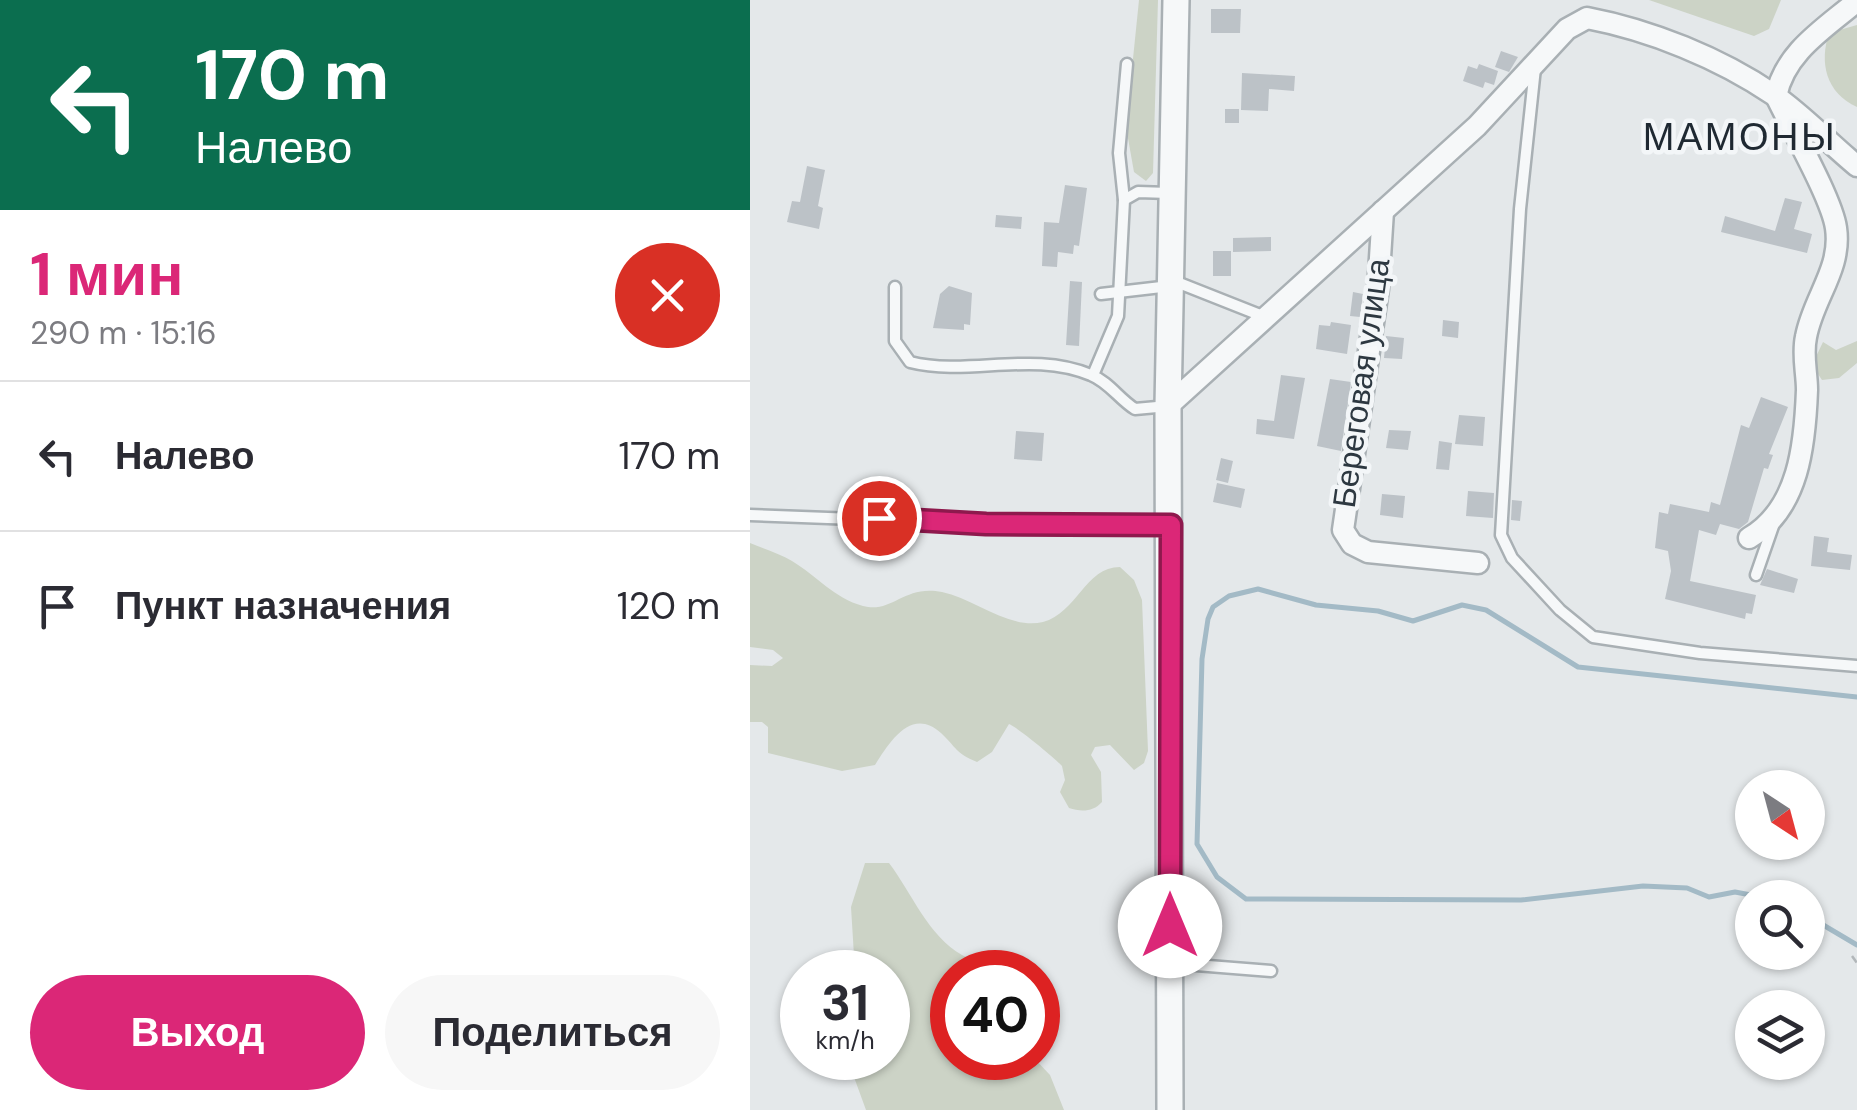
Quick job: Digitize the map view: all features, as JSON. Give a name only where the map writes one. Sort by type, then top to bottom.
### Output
[{"type":"street","points":[[1170,1110],[1168,406],[1176,0]]},
{"type":"street","points":[[1749,538],[1778,517],[1800,456],[1807,330],[1831,273],[1837,232],[1833,213],[1776,96],[1786,64],[1857,1]]},
{"type":"street","name":"Береговая улица","points":[[1168,406],[1477,126],[1587,9],[1711,60],[1776,96],[1857,166]]},
{"type":"street","name":"Береговая улица","points":[[1383,211],[1378,289],[1343,530],[1352,544],[1368,552],[1478,563]]},
{"type":"lane","points":[[1093,375],[1115,329],[1121,291],[1124,200],[1118,153],[1127,64]]},
{"type":"lane","points":[[1535,65],[1510,365],[1502,535],[1506,550],[1560,610],[1593,638],[1857,666]]},
{"type":"lane","points":[[1124,200],[1138,192],[1173,194]]},
{"type":"lane","points":[[1101,294],[1171,283],[1266,318]]},
{"type":"lane","points":[[895,287],[894,334],[898,349],[910,362],[935,366],[1012,362],[1093,375],[1134,408],[1168,406]]},
{"type":"lane","points":[[750,514],[986,524],[1171,525]]},
{"type":"lane","points":[[1756,575],[1778,517]]},
{"type":"lane","points":[[1170,963],[1270,971]]},
{"type":"path","points":[[1852,956],[1857,964]]},
{"type":"shaded area","points":[[1139,0],[1158,0],[1153,173],[1146,181],[1134,172],[1126,127]]},
{"type":"shaded area","points":[[1649,0],[1781,0],[1769,29],[1754,36]]},
{"type":"shaded area","points":[[1857,25],[1857,107],[1832,85],[1825,55],[1829,33]]},
{"type":"shaded area","points":[[1857,341],[1857,363],[1839,378],[1822,380],[1812,365],[1823,342],[1836,350]]},
{"type":"shaded area","points":[[750,543],[792,561],[834,592],[863,606],[882,606],[918,592],[942,592],[1005,618],[1031,623],[1055,617],[1098,574],[1120,567],[1134,580],[1142,600],[1148,751],[1144,763],[1134,770],[1110,745],[1095,747],[1091,755],[1101,772],[1102,802],[1082,810],[1069,808],[1060,792],[1065,780],[1062,766],[1009,724],[992,752],[977,762],[960,753],[941,733],[920,724],[902,731],[875,765],[842,771],[768,753],[768,727],[762,722],[750,722],[750,665],[772,666],[783,658],[773,650],[750,647]]},
{"type":"shaded area","points":[[865,863],[889,863],[921,913],[954,950],[930,950],[930,1080],[1052,1080],[1064,1110],[866,1110],[855,1080],[910,1080],[910,950],[854,950],[851,907]]},
{"type":"building","points":[[1211,9],[1241,9],[1240,33],[1211,33]]},
{"type":"building","points":[[1501,51],[1518,57],[1509,72],[1495,67]]},
{"type":"building","points":[[1479,64],[1498,71],[1494,85],[1485,82],[1483,88],[1463,81],[1468,66],[1477,69]]},
{"type":"building","points":[[1242,73],[1295,76],[1294,91],[1269,89],[1268,111],[1241,110]]},
{"type":"building","points":[[1225,109],[1239,109],[1239,123],[1225,123]]},
{"type":"building","points":[[807,166],[825,170],[818,206],[823,208],[819,229],[787,222],[792,201],[800,202]]},
{"type":"building","points":[[1065,185],[1087,188],[1079,246],[1074,245],[1073,254],[1058,252],[1057,267],[1042,266],[1044,222],[1059,223]]},
{"type":"building","points":[[1785,198],[1802,202],[1794,229],[1812,234],[1807,253],[1721,232],[1725,216],[1775,231]]},
{"type":"building","points":[[996,215],[1022,217],[1021,229],[995,227]]},
{"type":"building","points":[[1271,237],[1271,251],[1233,252],[1233,238]]},
{"type":"building","points":[[1213,251],[1231,251],[1231,276],[1213,276]]},
{"type":"building","points":[[1070,281],[1082,282],[1079,346],[1066,345]]},
{"type":"building","points":[[949,286],[972,293],[970,325],[964,324],[964,330],[933,328],[940,294]]},
{"type":"building","points":[[1353,292],[1363,294],[1360,317],[1350,316]]},
{"type":"building","points":[[1443,320],[1459,322],[1458,338],[1442,336]]},
{"type":"building","points":[[1331,322],[1351,325],[1347,354],[1316,349],[1319,325],[1330,326]]},
{"type":"building","points":[[1386,336],[1404,338],[1402,359],[1384,358]]},
{"type":"building","points":[[1281,375],[1305,378],[1294,439],[1256,434],[1257,419],[1274,421]]},
{"type":"building","points":[[1330,379],[1351,382],[1341,451],[1317,446]]},
{"type":"building","points":[[1761,397],[1788,407],[1748,522],[1739,529],[1720,524],[1716,535],[1699,530],[1690,581],[1756,595],[1752,614],[1746,613],[1745,619],[1665,599],[1671,571],[1668,551],[1655,548],[1659,512],[1668,514],[1670,504],[1709,512],[1711,502],[1720,505],[1741,425],[1749,428]]},
{"type":"building","points":[[1459,415],[1485,417],[1483,446],[1455,444]]},
{"type":"building","points":[[1389,430],[1411,431],[1408,450],[1386,448]]},
{"type":"building","points":[[1016,431],[1044,433],[1042,461],[1014,459]]},
{"type":"building","points":[[1439,441],[1452,443],[1449,470],[1436,469]]},
{"type":"building","points":[[1221,458],[1233,461],[1228,483],[1216,480]]},
{"type":"building","points":[[1217,483],[1245,489],[1241,508],[1213,502]]},
{"type":"building","points":[[1468,491],[1494,493],[1493,518],[1466,516]]},
{"type":"building","points":[[1382,494],[1405,496],[1403,518],[1380,515]]},
{"type":"building","points":[[1512,500],[1522,501],[1520,521],[1511,520]]},
{"type":"building","points":[[1814,536],[1829,538],[1827,552],[1852,555],[1850,570],[1811,566]]},
{"type":"building","points":[[1767,569],[1798,579],[1794,593],[1760,585]]},
{"type":"waterway","points":[[1735,892],[1709,897],[1687,888],[1643,886],[1521,900],[1246,899],[1217,877],[1197,844],[1202,659],[1213,607],[1229,596],[1258,589],[1316,605],[1378,611],[1413,621],[1462,605],[1486,610],[1578,667],[1857,697]]},
{"type":"waterway","points":[[1825,926],[1857,945]]},
{"type":"district","name":"МАМОНЫ","points":[[1740,137]]},
{"type":"route","points":[[879,518],[1063,526],[1171,525],[1170,926]]}]
